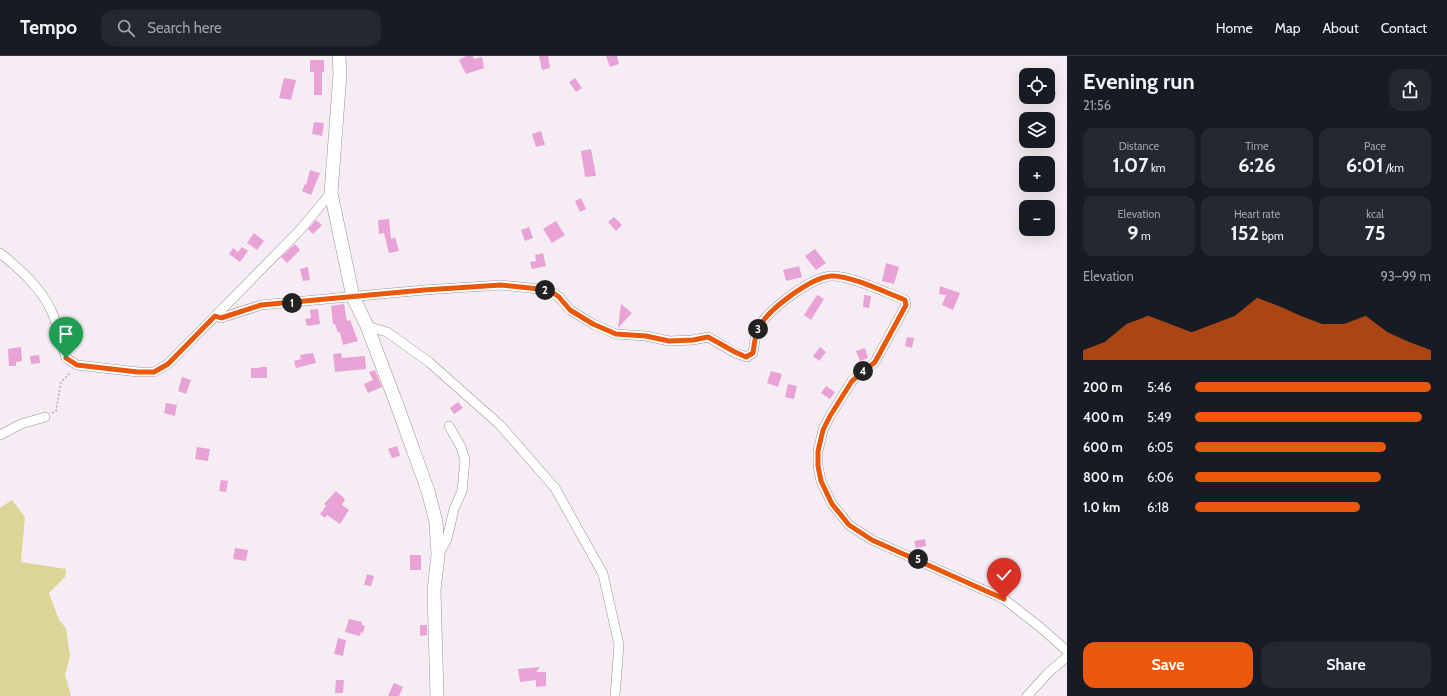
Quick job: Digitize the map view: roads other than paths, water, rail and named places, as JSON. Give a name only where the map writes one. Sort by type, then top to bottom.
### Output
[{"type":"street","points":[[339,56],[340,74],[331,193],[353,298],[367,326],[428,491],[436,522],[438,555],[434,590],[437,696]]},
{"type":"street","points":[[0,253],[16,266],[38,289],[51,310],[66,358],[77,365],[138,372],[154,372],[168,364],[300,230],[331,193]]},
{"type":"street","points":[[215,316],[221,318],[261,305],[353,298],[424,290],[501,285],[549,290],[559,297],[570,310],[593,324],[616,334],[646,336],[669,341],[693,340],[708,337],[746,357],[753,353],[758,329],[782,301],[804,286],[831,276],[852,280],[905,300],[906,305],[875,362],[852,381],[823,430],[818,451],[818,466],[821,481],[832,504],[849,525],[872,540],[1004,599],[1040,627],[1067,651]]},
{"type":"street","points":[[367,326],[387,332],[430,362],[500,425],[555,488],[602,574],[619,645],[614,696]]},
{"type":"street","points":[[0,435],[21,424],[45,417]]},
{"type":"street","points":[[438,555],[446,539],[454,510],[462,491],[465,460],[461,447],[449,426]]},
{"type":"street","points":[[1027,696],[1049,672],[1067,658]]}]
